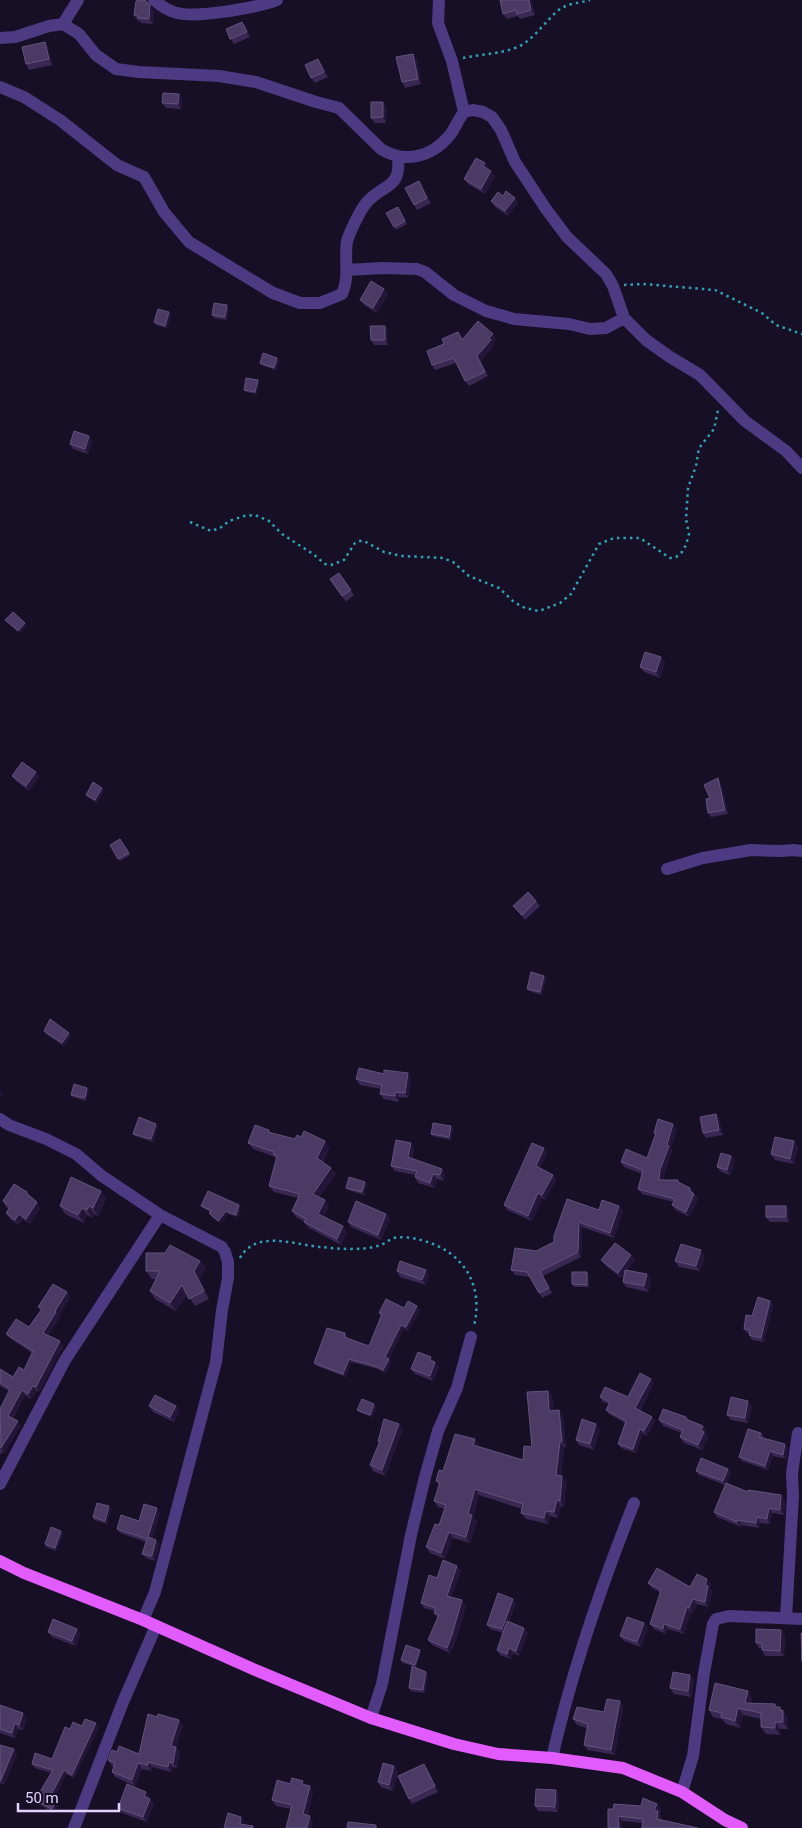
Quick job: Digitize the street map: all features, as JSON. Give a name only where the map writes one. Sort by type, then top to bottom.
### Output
[{"type":"main road","points":[[0,1561],[24,1573],[142,1620],[371,1718],[454,1744],[498,1754],[552,1758],[623,1768],[682,1792],[725,1820],[742,1828]]},
{"type":"street","points":[[63,24],[78,0]]},
{"type":"street","points":[[154,0],[163,8],[179,14],[206,14],[235,10],[277,0]]},
{"type":"street","points":[[0,38],[63,24],[79,34],[96,55],[116,69],[219,76],[256,82],[339,108],[381,149],[389,154],[418,157],[436,148],[450,135],[464,112],[452,61],[438,23],[439,0]]},
{"type":"street","points":[[0,87],[24,97],[60,120],[117,166],[144,177],[164,212],[189,242],[273,293],[300,303],[320,303],[334,299],[342,294],[347,278],[347,240],[355,221],[368,200],[390,185],[396,178],[399,169],[398,156]]},
{"type":"street","points":[[464,112],[473,110],[483,112],[492,117],[501,130],[515,162],[546,209],[567,237],[606,274],[613,286],[624,318],[646,340],[700,375],[745,421],[786,451],[802,468]]},
{"type":"street","points":[[347,270],[417,269],[425,272],[454,296],[486,311],[514,319],[569,324],[590,329],[606,328],[624,318]]},
{"type":"street","points":[[667,869],[703,858],[751,850],[802,851]]},
{"type":"street","points":[[0,1119],[9,1125],[46,1139],[76,1154],[102,1176],[160,1215],[222,1247],[228,1262],[228,1278],[216,1362],[155,1592],[142,1620]]},
{"type":"street","points":[[0,1484],[65,1360],[160,1215]]},
{"type":"street","points":[[371,1718],[382,1684],[411,1535],[425,1477],[438,1431],[457,1388],[471,1337]]},
{"type":"street","points":[[786,1618],[793,1496],[792,1473],[798,1433]]},
{"type":"street","points":[[552,1758],[564,1706],[582,1648],[607,1571],[634,1502]]},
{"type":"street","points":[[682,1792],[693,1756],[705,1664],[713,1624],[716,1619],[723,1617],[802,1619]]},
{"type":"street","points":[[74,1828],[123,1702],[156,1626]]},
{"type":"path","points":[[452,61],[506,52],[522,44],[543,28],[561,9],[571,4],[590,0]]},
{"type":"path","points":[[613,286],[643,284],[715,290],[762,313],[776,325],[802,334]]},
{"type":"path","points":[[190,522],[211,530],[220,528],[229,521],[255,515],[269,521],[282,534],[325,564],[331,565],[344,560],[355,543],[359,541],[364,541],[384,552],[402,556],[443,558],[453,562],[469,576],[499,588],[514,602],[525,608],[539,611],[560,604],[571,594],[600,544],[614,538],[640,538],[670,558],[676,557],[682,552],[689,534],[686,519],[688,488],[696,466],[699,448],[714,428],[717,413],[723,400]]},
{"type":"path","points":[[228,1278],[243,1252],[258,1243],[273,1240],[301,1246],[348,1249],[381,1245],[394,1238],[412,1238],[430,1243],[445,1251],[460,1261],[470,1276],[477,1293],[477,1315],[471,1337]]},
{"type":"building","points":[[145,0],[150,5],[149,19],[138,18],[138,16],[134,15],[136,1]]},
{"type":"building","points":[[500,0],[529,0],[531,10],[517,14],[516,10],[503,14]]},
{"type":"building","points":[[242,22],[247,32],[230,39],[226,29]]},
{"type":"building","points":[[45,42],[49,59],[26,64],[22,47]]},
{"type":"building","points":[[413,54],[418,79],[402,82],[396,57]]},
{"type":"building","points":[[318,59],[324,72],[311,78],[305,65]]},
{"type":"building","points":[[163,93],[179,94],[178,104],[162,103]]},
{"type":"building","points":[[371,102],[383,102],[383,117],[371,118]]},
{"type":"building","points":[[476,158],[485,163],[483,166],[491,171],[481,189],[464,179]]},
{"type":"building","points":[[419,181],[427,198],[414,205],[405,188]]},
{"type":"building","points":[[506,191],[515,198],[505,211],[491,201],[498,192],[503,196]]},
{"type":"building","points":[[398,207],[405,221],[394,227],[386,213]]},
{"type":"building","points":[[371,281],[384,289],[373,308],[360,300]]},
{"type":"building","points":[[214,303],[227,305],[225,317],[212,315]]},
{"type":"building","points":[[158,309],[169,312],[165,326],[154,322]]},
{"type":"building","points":[[478,321],[493,334],[489,338],[491,340],[477,356],[485,372],[465,381],[454,358],[432,365],[427,351],[444,344],[442,339],[458,332],[462,340]]},
{"type":"building","points":[[370,326],[385,326],[385,340],[371,340]]},
{"type":"building","points":[[263,353],[277,358],[274,368],[260,363]]},
{"type":"building","points":[[246,378],[258,380],[255,392],[244,390]]},
{"type":"building","points":[[74,431],[89,436],[85,449],[70,444]]},
{"type":"building","points":[[339,573],[351,590],[342,596],[330,579]]},
{"type":"building","points":[[13,612],[25,623],[18,631],[5,620]]},
{"type":"building","points":[[645,652],[661,657],[656,672],[640,667]]},
{"type":"building","points":[[22,762],[36,772],[26,786],[12,776]]},
{"type":"building","points":[[718,778],[725,810],[708,813],[706,799],[710,798],[704,785]]},
{"type":"building","points":[[93,782],[102,788],[95,800],[86,795]]},
{"type":"building","points":[[120,839],[129,853],[118,859],[110,845]]},
{"type":"building","points":[[528,892],[536,901],[522,915],[513,906]]},
{"type":"building","points":[[531,972],[544,976],[540,992],[527,989]]},
{"type":"building","points":[[50,1019],[69,1033],[62,1043],[44,1031]]},
{"type":"building","points":[[359,1068],[384,1074],[384,1070],[408,1073],[405,1093],[396,1092],[395,1096],[380,1094],[382,1085],[356,1079]]},
{"type":"building","points":[[74,1084],[87,1088],[85,1098],[71,1095]]},
{"type":"building","points":[[716,1114],[719,1130],[703,1133],[700,1117]]},
{"type":"building","points":[[139,1117],[156,1124],[151,1139],[133,1134]]},
{"type":"building","points":[[658,1119],[673,1124],[659,1180],[678,1180],[678,1182],[690,1188],[689,1191],[694,1194],[686,1212],[672,1205],[675,1199],[638,1189],[643,1170],[621,1162],[626,1149],[647,1158],[656,1133],[654,1133]]},
{"type":"building","points":[[433,1123],[451,1126],[449,1137],[431,1134]]},
{"type":"building","points":[[255,1125],[269,1130],[268,1132],[295,1139],[297,1135],[301,1137],[304,1131],[325,1141],[317,1158],[331,1168],[313,1194],[325,1200],[318,1214],[343,1226],[337,1239],[304,1222],[306,1219],[292,1211],[300,1194],[269,1186],[277,1156],[274,1155],[274,1152],[248,1143]]},
{"type":"building","points":[[775,1137],[794,1141],[790,1159],[771,1154]]},
{"type":"building","points":[[396,1140],[411,1143],[408,1157],[442,1169],[440,1175],[433,1174],[430,1183],[415,1177],[417,1171],[391,1166]]},
{"type":"building","points":[[532,1143],[544,1148],[536,1166],[553,1175],[542,1195],[538,1193],[528,1216],[504,1205]]},
{"type":"building","points":[[721,1153],[731,1156],[727,1170],[717,1167]]},
{"type":"building","points":[[71,1177],[101,1191],[93,1208],[89,1206],[87,1210],[82,1208],[78,1215],[60,1206]]},
{"type":"building","points":[[349,1177],[365,1182],[362,1192],[346,1188]]},
{"type":"building","points":[[14,1184],[27,1192],[37,1202],[26,1219],[19,1214],[15,1220],[6,1213],[10,1207],[3,1201]]},
{"type":"building","points":[[208,1191],[239,1205],[236,1215],[226,1211],[218,1221],[209,1213],[212,1211],[201,1206]]},
{"type":"building","points":[[567,1199],[599,1210],[602,1200],[619,1206],[610,1233],[579,1222],[578,1252],[540,1271],[549,1288],[539,1293],[527,1272],[511,1270],[515,1248],[536,1251],[554,1242],[554,1236]]},
{"type":"building","points":[[356,1201],[386,1214],[378,1235],[348,1222]]},
{"type":"building","points":[[766,1206],[786,1206],[786,1217],[766,1217]]},
{"type":"building","points":[[615,1243],[631,1255],[618,1273],[601,1260]]},
{"type":"building","points":[[681,1244],[701,1250],[696,1266],[675,1261]]},
{"type":"building","points":[[170,1245],[200,1261],[194,1271],[204,1291],[189,1299],[182,1285],[170,1303],[150,1291],[160,1271],[146,1271],[146,1253],[165,1253]]},
{"type":"building","points":[[400,1261],[426,1270],[422,1280],[397,1271]]},
{"type":"building","points":[[625,1270],[647,1274],[644,1286],[623,1282]]},
{"type":"building","points":[[572,1272],[587,1272],[587,1285],[572,1284]]},
{"type":"building","points":[[53,1284],[67,1292],[43,1333],[60,1341],[36,1387],[33,1386],[28,1394],[22,1390],[8,1416],[18,1421],[1,1448],[0,1409],[10,1389],[0,1383],[0,1369],[13,1377],[19,1367],[24,1370],[33,1351],[6,1334],[16,1319],[29,1327],[42,1309],[38,1307]]},
{"type":"building","points":[[758,1297],[770,1301],[761,1338],[749,1335],[750,1330],[744,1329],[746,1315],[752,1316]]},
{"type":"building","points":[[386,1299],[404,1308],[408,1301],[417,1306],[406,1327],[401,1325],[385,1357],[389,1359],[383,1370],[349,1359],[343,1374],[314,1363],[327,1328],[345,1333],[344,1337],[369,1346],[382,1314],[379,1313]]},
{"type":"building","points":[[418,1352],[431,1357],[430,1360],[435,1362],[430,1376],[411,1369]]},
{"type":"building","points":[[640,1373],[651,1379],[635,1408],[652,1417],[644,1431],[640,1429],[633,1449],[618,1444],[626,1421],[606,1410],[610,1402],[600,1397],[605,1387],[628,1397]]},
{"type":"building","points":[[548,1391],[549,1411],[559,1410],[562,1441],[560,1442],[556,1475],[562,1476],[560,1501],[557,1500],[554,1512],[546,1511],[544,1518],[521,1513],[523,1504],[475,1489],[468,1514],[472,1515],[466,1537],[449,1532],[441,1553],[426,1547],[435,1524],[439,1525],[446,1505],[434,1501],[440,1482],[436,1481],[439,1470],[443,1471],[455,1434],[475,1439],[473,1445],[523,1460],[524,1446],[532,1447],[527,1392]]},
{"type":"building","points":[[155,1395],[176,1406],[170,1417],[149,1406]]},
{"type":"building","points":[[731,1397],[748,1401],[745,1418],[727,1415]]},
{"type":"building","points":[[362,1399],[374,1404],[370,1415],[357,1410]]},
{"type":"building","points":[[663,1409],[686,1417],[686,1419],[703,1426],[701,1430],[704,1432],[698,1445],[680,1437],[683,1430],[659,1420]]},
{"type":"building","points":[[384,1419],[399,1424],[382,1470],[370,1465],[380,1441],[378,1441]]},
{"type":"building","points":[[582,1419],[596,1424],[590,1444],[576,1440]]},
{"type":"building","points":[[748,1429],[761,1433],[759,1437],[785,1444],[783,1455],[770,1451],[765,1466],[739,1457]]},
{"type":"building","points":[[701,1458],[728,1469],[723,1481],[696,1471]]},
{"type":"building","points":[[726,1483],[748,1492],[748,1490],[781,1495],[780,1510],[769,1508],[767,1519],[757,1517],[756,1523],[738,1520],[737,1522],[714,1512]]},
{"type":"building","points":[[97,1503],[109,1506],[105,1521],[93,1517]]},
{"type":"building","points":[[144,1504],[157,1508],[148,1537],[156,1540],[152,1556],[142,1554],[147,1539],[117,1529],[121,1515],[139,1521]]},
{"type":"building","points":[[51,1527],[61,1531],[55,1548],[45,1544]]},
{"type":"building","points":[[443,1560],[457,1566],[447,1596],[462,1600],[447,1648],[428,1640],[439,1615],[434,1613],[436,1608],[421,1603],[429,1575],[437,1578]]},
{"type":"building","points":[[657,1568],[690,1587],[697,1574],[707,1579],[705,1585],[708,1586],[705,1602],[693,1599],[689,1608],[687,1607],[680,1629],[664,1624],[663,1629],[650,1624],[661,1590],[648,1583]]},
{"type":"building","points":[[498,1593],[513,1599],[502,1629],[487,1625]]},
{"type":"building","points":[[627,1617],[644,1623],[637,1642],[620,1636]]},
{"type":"building","points":[[53,1619],[77,1629],[72,1641],[48,1632]]},
{"type":"building","points":[[507,1621],[524,1628],[516,1651],[509,1648],[507,1654],[497,1650]]},
{"type":"building","points":[[756,1629],[781,1630],[780,1651],[762,1650],[762,1643],[756,1643]]},
{"type":"building","points":[[406,1645],[420,1650],[415,1665],[401,1660]]},
{"type":"building","points":[[412,1666],[426,1672],[423,1690],[409,1688]]},
{"type":"building","points":[[673,1672],[690,1675],[688,1691],[670,1688]]},
{"type":"building","points":[[715,1683],[748,1691],[745,1703],[775,1704],[775,1707],[780,1707],[780,1711],[783,1710],[783,1722],[775,1722],[775,1728],[761,1727],[761,1713],[738,1708],[735,1721],[721,1717],[722,1713],[709,1710]]},
{"type":"building","points":[[607,1699],[620,1701],[611,1750],[584,1745],[588,1724],[573,1719],[577,1707],[604,1712]]},
{"type":"building","points":[[0,1705],[23,1713],[19,1725],[15,1723],[12,1733],[0,1729]]},
{"type":"building","points":[[148,1714],[157,1717],[158,1714],[179,1720],[171,1746],[176,1747],[173,1763],[169,1762],[168,1767],[148,1762],[148,1765],[138,1763],[132,1780],[112,1772],[115,1763],[108,1760],[112,1750],[117,1752],[119,1746],[139,1754]]},
{"type":"building","points":[[85,1719],[96,1723],[72,1775],[64,1770],[51,1795],[58,1798],[52,1809],[35,1800],[53,1770],[32,1764],[35,1753],[52,1759],[65,1727],[70,1729],[73,1722],[82,1726]]},
{"type":"building","points":[[0,1745],[14,1749],[1,1780],[0,1780]]},
{"type":"building","points":[[383,1763],[394,1766],[389,1785],[378,1782]]},
{"type":"building","points":[[424,1764],[435,1786],[409,1799],[398,1776]]},
{"type":"building","points":[[292,1778],[303,1781],[302,1784],[310,1786],[303,1814],[310,1816],[307,1828],[286,1828],[292,1805],[272,1800],[277,1780],[290,1784]]},
{"type":"building","points":[[127,1784],[146,1792],[144,1796],[150,1799],[143,1817],[118,1808]]},
{"type":"building","points":[[536,1789],[556,1790],[555,1807],[535,1806]]},
{"type":"building","points":[[643,1798],[657,1804],[654,1811],[658,1811],[657,1819],[698,1828],[642,1828],[643,1819],[618,1816],[619,1828],[608,1828],[608,1809],[613,1809],[614,1804],[641,1806]]},
{"type":"building","points":[[228,1813],[241,1817],[240,1824],[253,1826],[253,1828],[224,1828]]},
{"type":"building","points":[[348,1822],[376,1825],[376,1828],[347,1828]]}]
